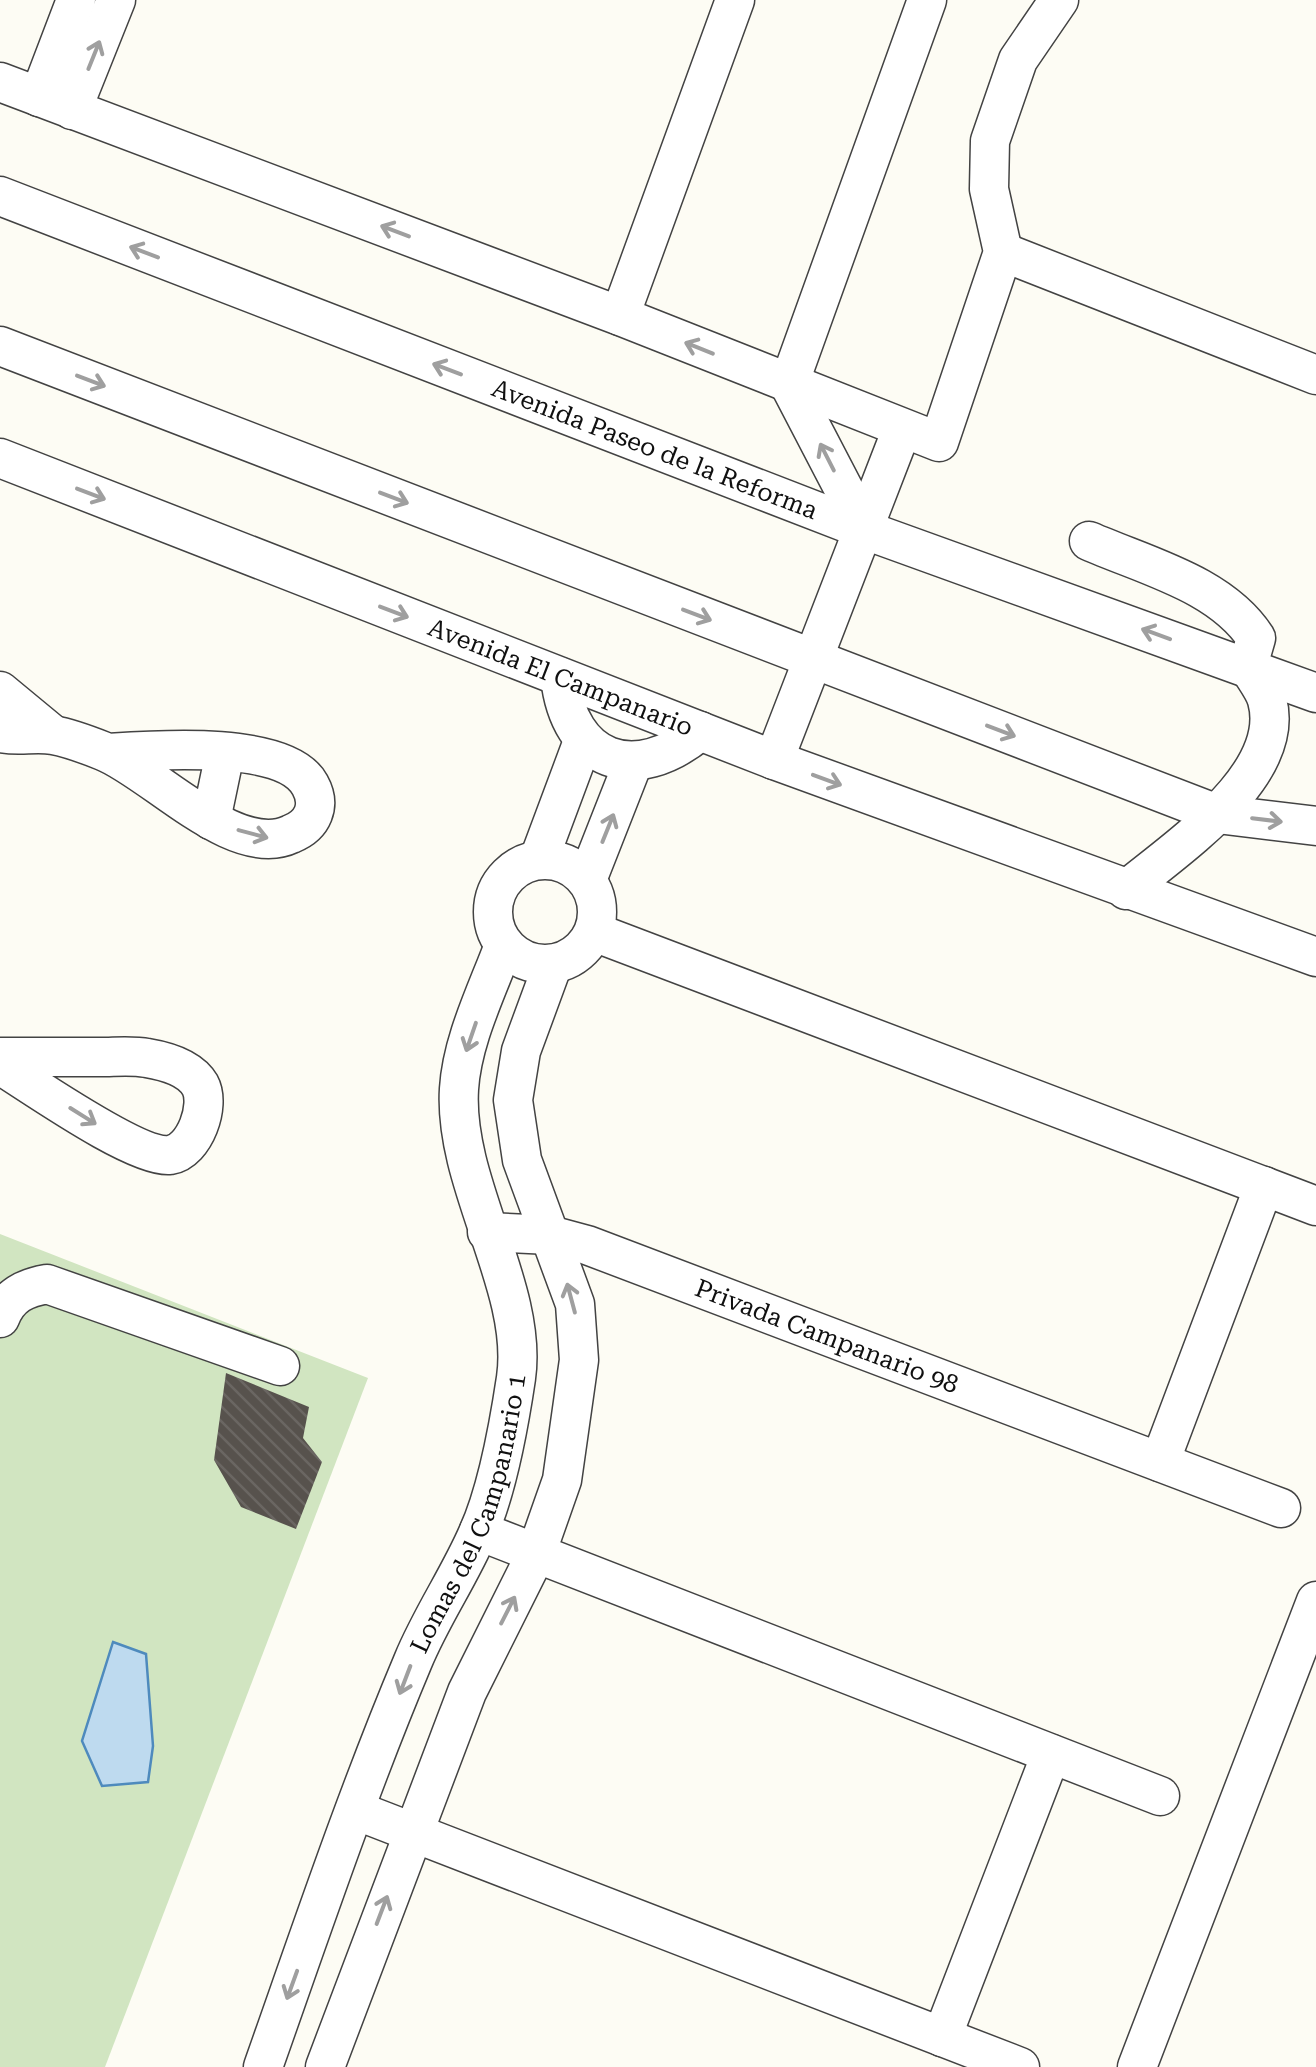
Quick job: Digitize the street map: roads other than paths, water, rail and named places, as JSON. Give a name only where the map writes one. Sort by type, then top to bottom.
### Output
[{"type":"street","points":[[56,104],[76,0]]},
{"type":"street","points":[[56,104],[116,0]]},
{"type":"street","points":[[620,316],[735,0]]},
{"type":"street","points":[[865,530],[790,384],[927,0]]},
{"type":"street","points":[[0,82],[620,316],[938,442],[1003,252],[989,190],[990,141],[1018,60],[1059,0]]},
{"type":"street","name":"Avenida Paseo de la Reforma","points":[[0,196],[865,530],[1316,693]]},
{"type":"street","points":[[1003,252],[1316,375]]},
{"type":"street","points":[[5,351],[1217,814],[1316,826]]},
{"type":"street","points":[[774,760],[902,429]]},
{"type":"street","name":"Avenida El Campanario","points":[[0,458],[774,760],[1316,957]]},
{"type":"street","points":[[1089,540],[1213,595],[1242,615],[1256,638],[1248,666],[1267,700],[1268,744],[1241,787],[1217,814],[1126,890]]},
{"type":"street","points":[[560,677],[571,722],[584,741],[616,759],[633,762],[670,753],[700,731]]},
{"type":"street","points":[[0,691],[52,734]]},
{"type":"street","points":[[0,733],[52,734],[108,753],[211,820],[258,839],[282,839],[303,829],[314,813],[315,796],[306,777],[286,763],[263,756],[154,750],[108,753]]},
{"type":"street","points":[[539,859],[584,741]]},
{"type":"street","points":[[211,820],[225,753]]},
{"type":"street","points":[[587,880],[633,762]]},
{"type":"street","points":[[539,859],[557,860],[587,880],[597,902],[594,932],[570,958],[552,964],[526,960],[504,945],[494,924],[493,902],[502,882],[518,866],[539,859]]},
{"type":"street","points":[[594,932],[1316,1206]]},
{"type":"street","name":"Lomas del Campanario 1","points":[[263,2067],[414,1658],[479,1531],[492,1490],[516,1374],[516,1336],[509,1298],[465,1153],[458,1091],[466,1049],[504,945]]},
{"type":"street","points":[[325,2067],[467,1692],[536,1554],[562,1480],[579,1360],[575,1304],[522,1160],[513,1100],[521,1052],[552,964]]},
{"type":"street","points":[[144,1057],[160,1061],[175,1065],[198,1081],[204,1096],[203,1113],[188,1146],[170,1154],[152,1151],[113,1135],[0,1061],[144,1057]]},
{"type":"street","points":[[1160,1462],[1264,1186]]},
{"type":"street","name":"Privada Campanario 98","points":[[486,1232],[550,1234],[587,1245],[1281,1508]]},
{"type":"street","points":[[0,1318],[4,1307],[23,1288],[48,1284],[280,1366]]},
{"type":"street","points":[[479,1531],[1160,1796]]},
{"type":"street","points":[[1137,2067],[1316,1601]]},
{"type":"street","points":[[942,2037],[1051,1754]]},
{"type":"street","points":[[355,1810],[1020,2067]]},
{"type":"water","points":[[113,1642],[146,1654],[153,1746],[148,1782],[102,1786],[82,1741]]}]
